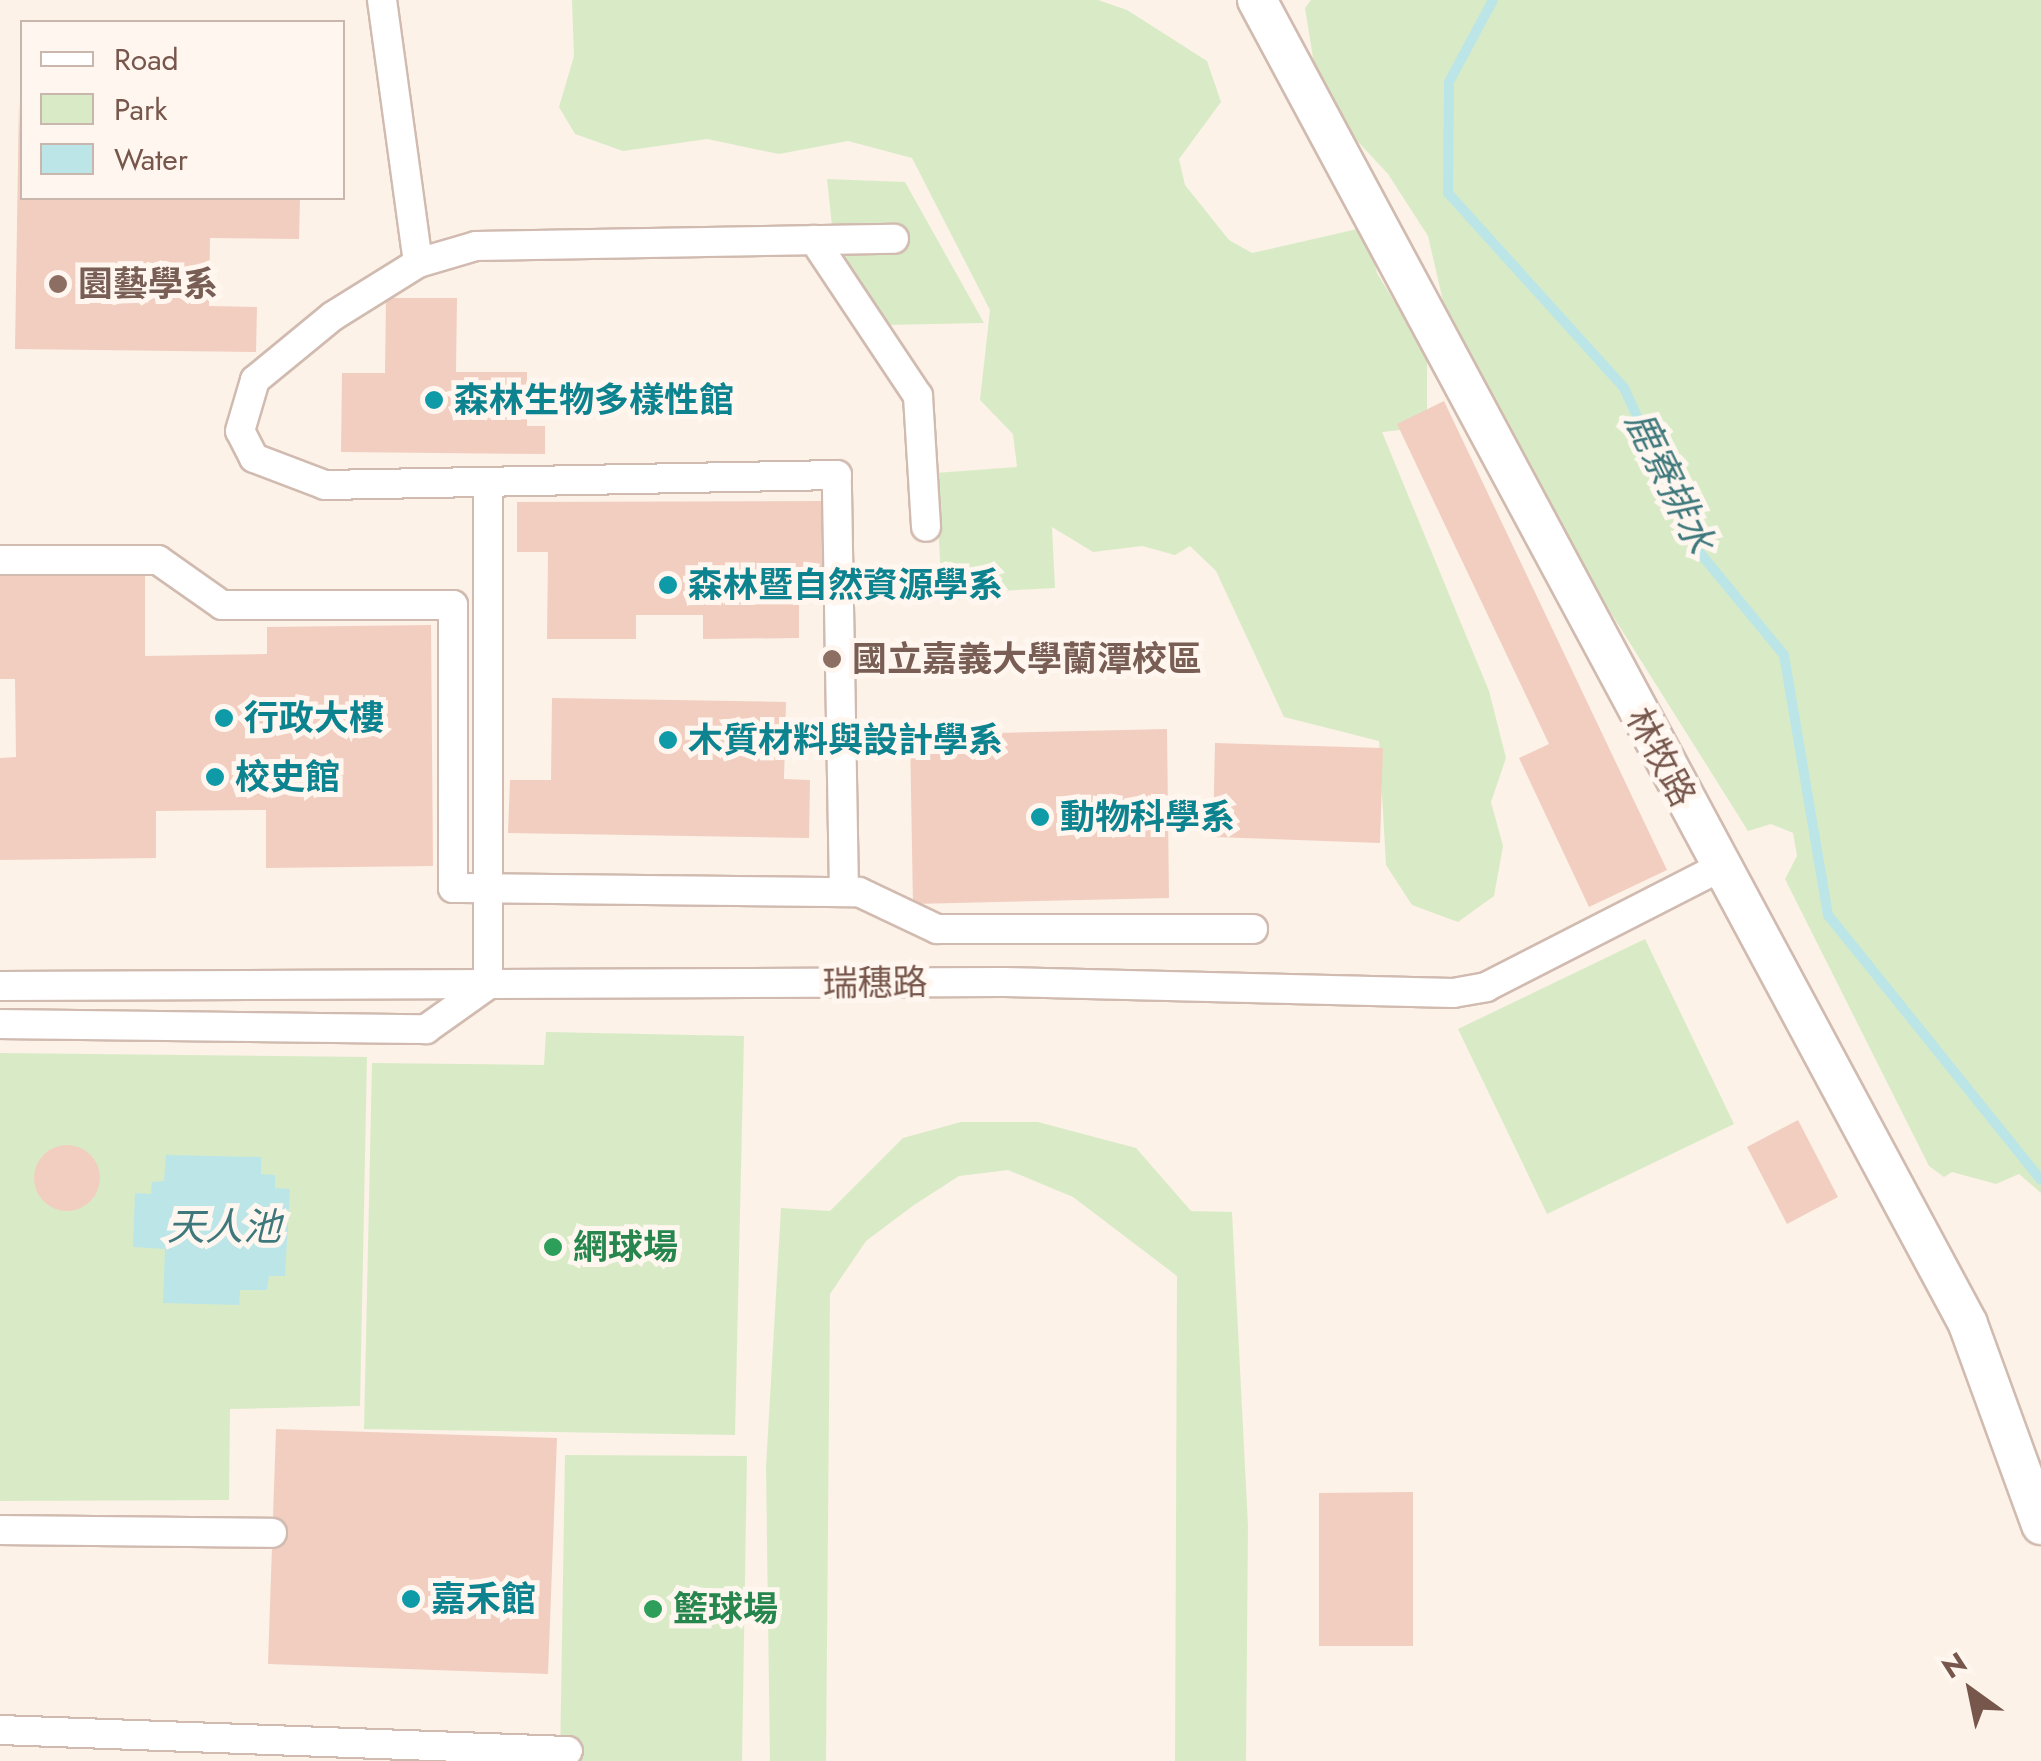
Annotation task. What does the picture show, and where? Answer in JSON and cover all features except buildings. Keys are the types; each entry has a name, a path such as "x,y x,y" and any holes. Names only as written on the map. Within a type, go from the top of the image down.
{"street":[{"path":"382,0 418,263"},
{"name":"林牧路","path":"1257,0 1968,1324 2041,1525"},
{"path":"844,892 837,476 325,486 254,458 240,430 255,380 333,316 418,263 476,246 894,239"},
{"path":"814,240 918,396 926,527"},
{"path":"0,1024 426,1028 488,985 488,484"},
{"path":"0,560 158,560 222,605 453,605 454,888 859,892 937,929 1254,929"},
{"name":"瑞穗路","path":"0,986 1003,982 1453,993 1486,987 1721,867"},
{"path":"0,1530 272,1533"},
{"path":"0,1730 568,1751"}],"green space":[{"path":"572,0 1098,0 1127,10 1207,61 1221,102 1179,159 1185,185 1229,240 1252,253 1366,227 1377,273 1427,356 1427,427 1382,432 1489,691 1506,758 1491,802 1503,846 1494,896 1458,922 1412,905 1386,865 1379,741 1284,717 1216,571 1190,546 1175,555 1142,546 1093,552 1052,527 1055,588 942,594 935,473 1017,467 1013,434 980,400 990,310 912,158 848,141 779,154 707,139 623,151 575,134 559,107 574,56"},
{"path":"1311,0 2041,0 2041,1193 2019,1174 1996,1184 1952,1172 1944,1177 1929,1166 1785,879 1797,856 1793,833 1771,824 1748,831 1535,492 1449,327 1428,236 1388,174 1320,101 1305,8"},
{"path":"827,179 905,182 984,323 885,325 835,254"},
{"path":"1645,939 1734,1124 1547,1214 1458,1029"},
{"name":"網球場","path":"546,1032 744,1036 735,1435 364,1429 372,1063 544,1065"},
{"path":"0,1053 367,1057 360,1406 230,1409 229,1500 0,1501"},
{"path":"961,1122 1038,1122 1136,1148 1191,1211 1232,1212 1248,1526 1246,1761 1175,1761 1177,1276 1073,1197 1008,1170 959,1176 914,1205 866,1241 830,1294 826,1761 770,1761 766,1467 781,1208 830,1211 903,1138"},
{"name":"籃球場","path":"565,1455 747,1456 742,1761 560,1761"}],"water":[{"name":"天人池","path":"166,1155 261,1157 261,1174 275,1175 275,1188 290,1189 285,1276 269,1276 267,1290 240,1290 239,1305 163,1303 165,1249 133,1247 135,1193 151,1194 152,1182 164,1181"}],"waterway":[{"name":"鹿寮排水","path":"1493,0 1449,82 1448,193 1624,388 1700,553 1784,655 1828,915 2041,1180"}],"place":[{"name":"園藝學系","path":"58,284"},
{"name":"森林生物多樣性館","path":"434,400"},
{"name":"森林暨自然資源學系","path":"668,585"},
{"name":"國立嘉義大學蘭潭校區","path":"832,659"},
{"name":"行政大樓","path":"224,718"},
{"name":"木質材料與設計學系","path":"668,740"},
{"name":"校史館","path":"215,777"},
{"name":"動物科學系","path":"1040,817"},
{"name":"網球場","path":"553,1247"},
{"name":"嘉禾館","path":"411,1599"},
{"name":"籃球場","path":"653,1609"}]}
